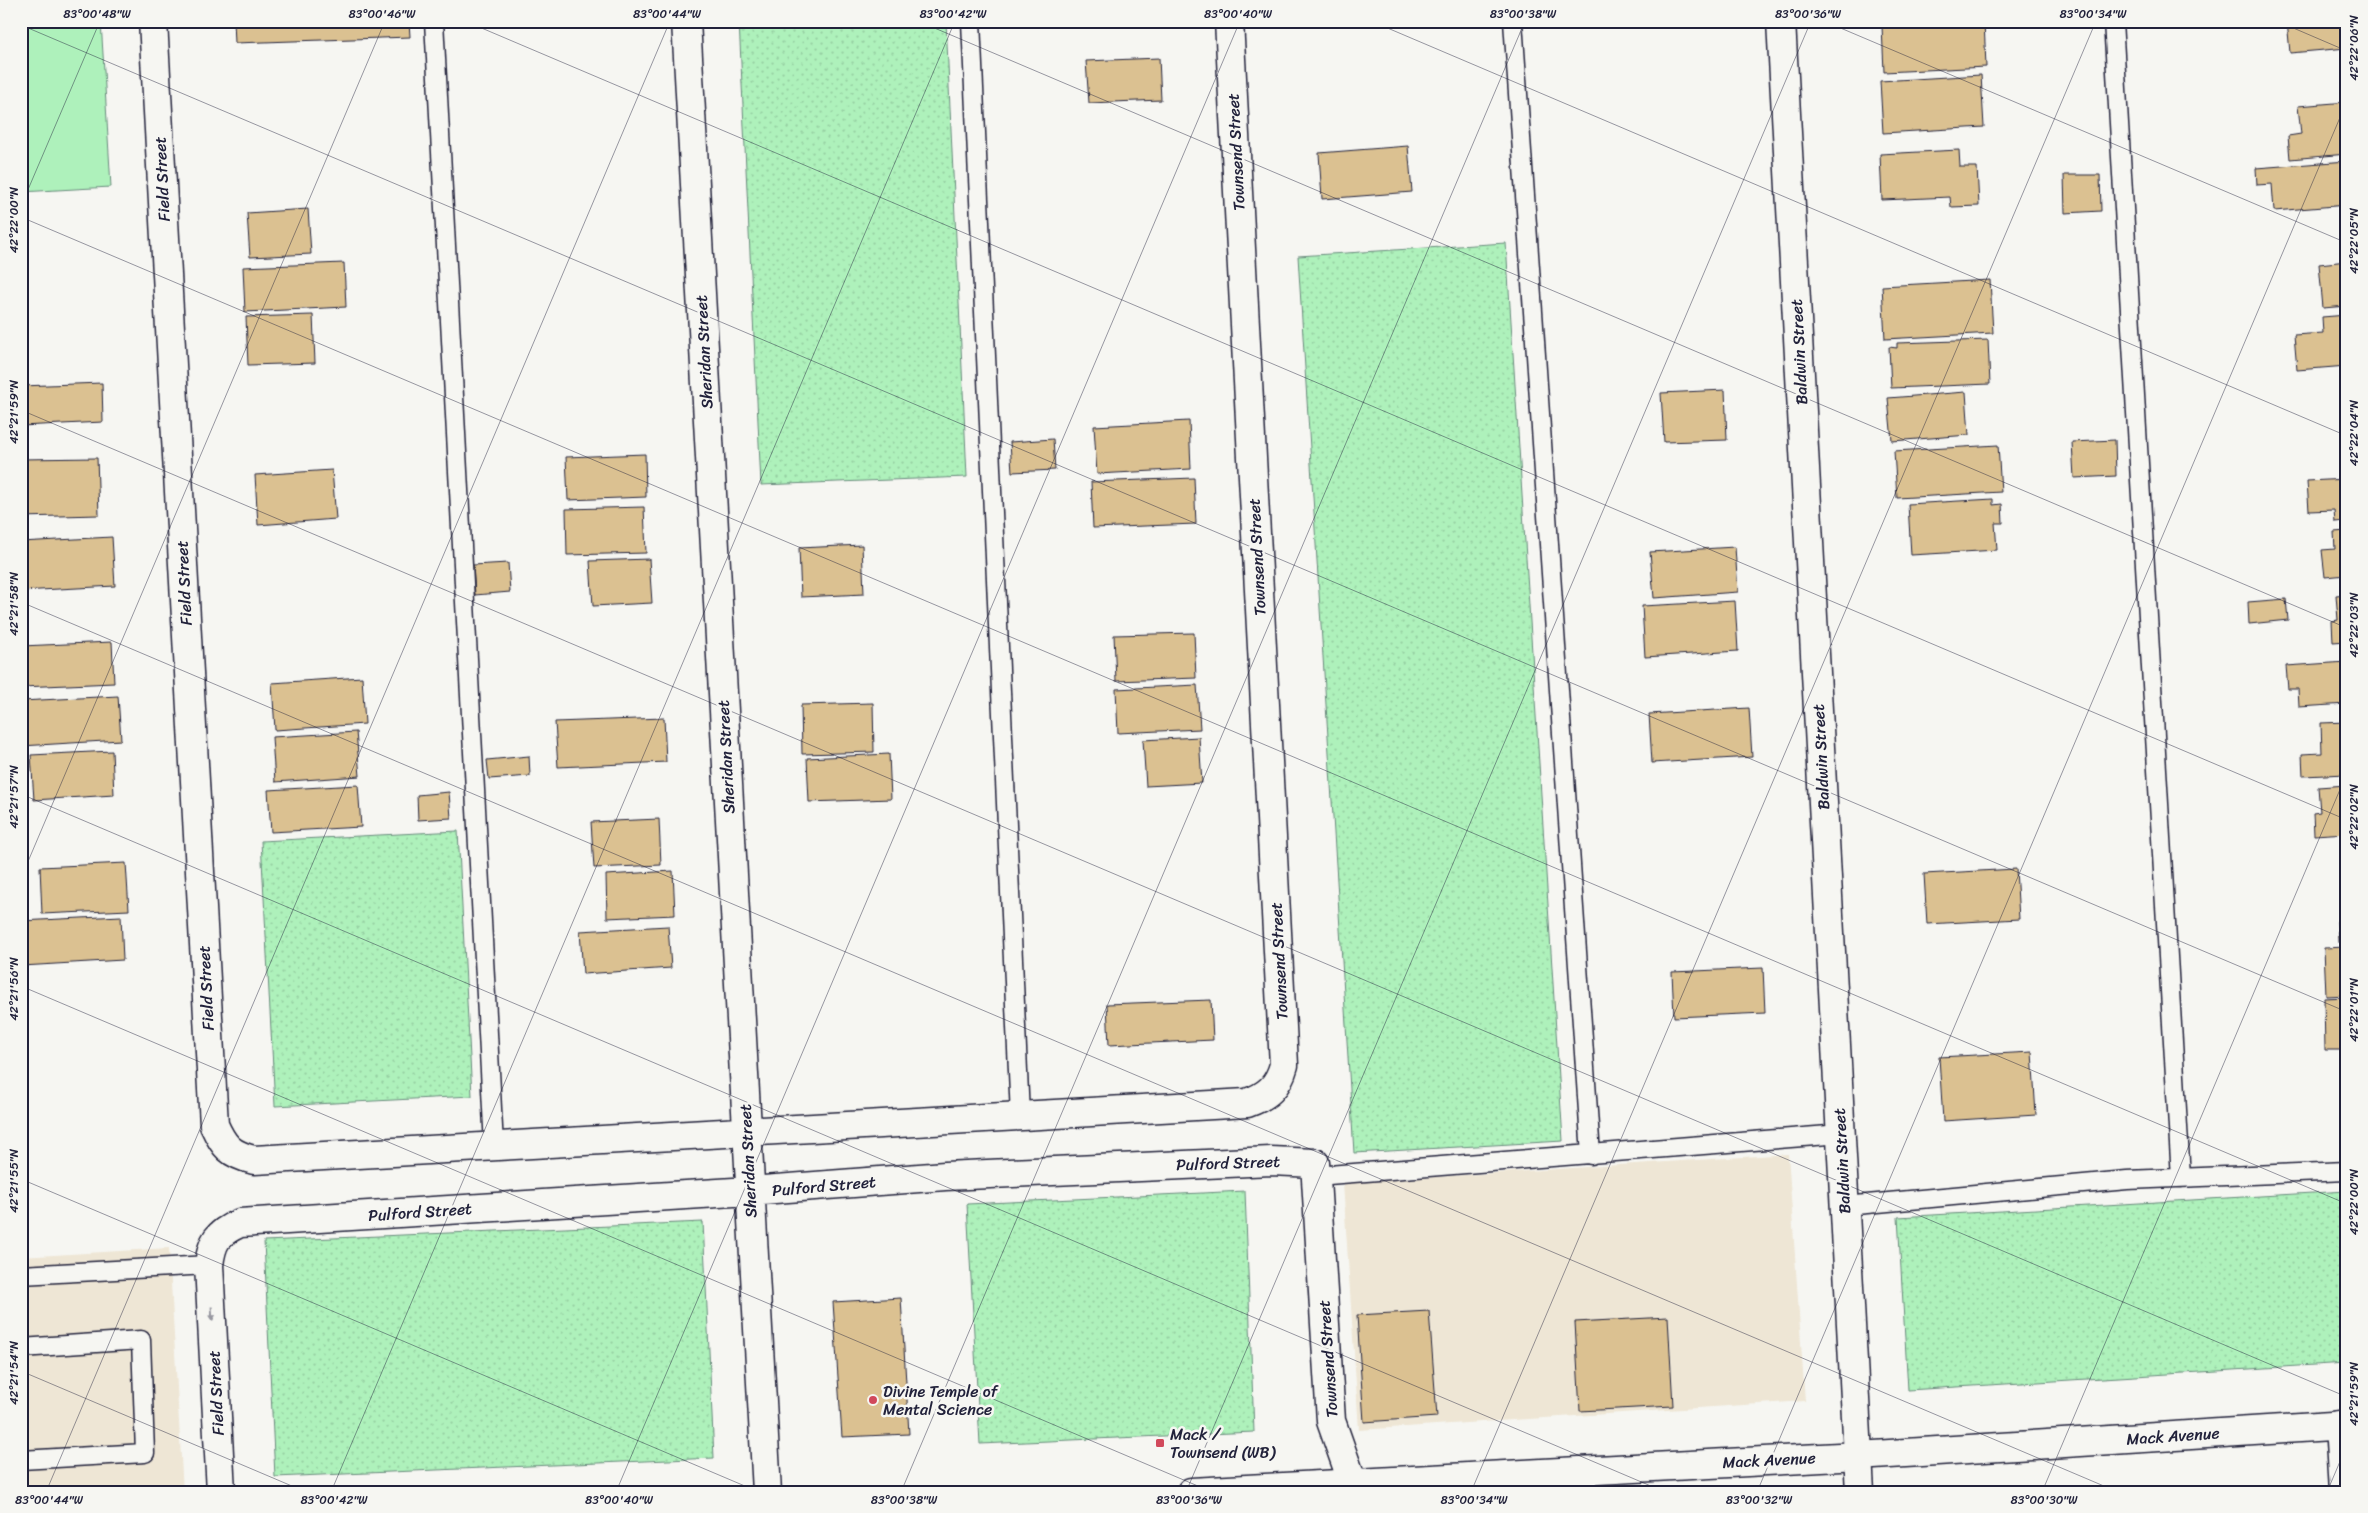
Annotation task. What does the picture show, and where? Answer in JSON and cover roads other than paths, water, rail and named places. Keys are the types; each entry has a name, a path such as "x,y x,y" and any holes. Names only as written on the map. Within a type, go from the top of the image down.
{"street":[{"name":"Field Street","path":"153,21 214,1125 223,1143 236,1156 254,1160 494,1146"},
{"name":"Sheridan Street","path":"686,21 767,1492"},
{"name":"Townsend Street","path":"1020,1116 1247,1104 1263,1098 1273,1090 1281,1078 1284,1065 1229,21"},
{"name":"Baldwin Street","path":"1781,21 1860,1492"},
{"path":"494,1146 1020,1116"},
{"name":"Pulford Street","path":"209,1265 211,1249 216,1239 224,1230 240,1223 750,1191 945,1176 1271,1161 1316,1170"},
{"name":"Townsend Street","path":"1316,1170 1331,1421 1354,1487"},
{"name":"Field Street","path":"209,1265 221,1492"},
{"path":"2343,1425 2343,1492"},
{"name":"Mack Avenue","path":"1191,1492 1354,1487 2343,1425"}],"lane":[{"path":"434,21 494,1146"},
{"path":"971,21 1020,1116"},
{"path":"1513,21 1591,1155"},
{"path":"2113,21 2181,1178"},
{"path":"1316,1170 1591,1155 1841,1134"},
{"path":"1845,1206 2127,1180 2347,1171"},
{"path":"21,1275 209,1265"},
{"path":"21,1348 141,1340 146,1453 21,1460"}],"place":[{"name":"Divine Temple of Mental Science","path":"873,1400"},
{"name":"Mack / Townsend (WB)","path":"1160,1443"}]}
